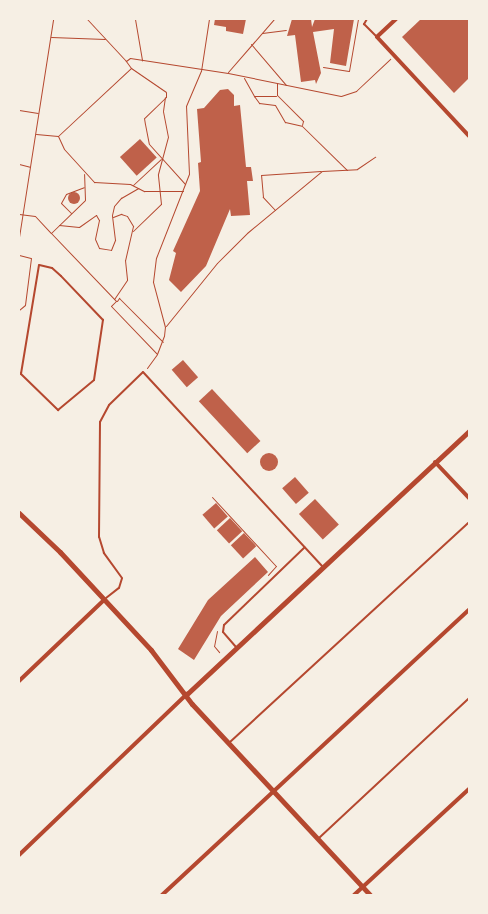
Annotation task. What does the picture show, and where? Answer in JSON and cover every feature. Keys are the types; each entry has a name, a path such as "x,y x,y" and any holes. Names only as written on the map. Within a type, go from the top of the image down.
{"street":[{"path":"396,19 377,37 469,136"},
{"path":"19,855 187,694 469,431"},
{"path":"436,462 469,498"},
{"path":"19,513 104,600 229,744 370,895"},
{"path":"19,681 104,600"},
{"path":"162,895 469,610"},
{"path":"354,895 469,789"}],"lane":[{"path":"367,19 364,24 377,37"},
{"path":"39,264 52,268 103,320 94,380 68,405 58,410 20,373 39,264"},
{"path":"104,600 119,588 122,578 104,553 99,537 100,422 109,405 143,372 324,568"},
{"path":"229,744 469,522"},
{"path":"238,648 223,632 224,625 305,547"},
{"path":"318,840 469,698"}],"path":[{"path":"19,237 53,19"},
{"path":"86,19 131,68 166,92 163,111 168,137 158,179 162,191 161,204 133,231 125,260 127,280 114,299"},
{"path":"135,19 142,60"},
{"path":"143,372 157,354 163,342 165,327 153,282 156,258 184,191 189,174 186,106 201,71 208,19"},
{"path":"228,73 274,19"},
{"path":"323,67 349,71 358,19"},
{"path":"261,33 286,30"},
{"path":"51,37 105,39"},
{"path":"251,44 286,85"},
{"path":"126,61 142,60 201,71 228,73 348,95 394,55"},
{"path":"36,134 58,136 131,68"},
{"path":"244,77 259,103 276,106"},
{"path":"277,83 277,95 280,101 302,121 302,126"},
{"path":"254,96 277,95"},
{"path":"166,96 144,118 149,144 185,184"},
{"path":"276,106 280,101"},
{"path":"276,106 285,122 302,126 347,170"},
{"path":"19,110 38,113"},
{"path":"58,136 84,173 94,182 132,185 138,188 162,191 184,191"},
{"path":"275,210 263,197 261,175 357,169 375,157"},
{"path":"132,185 162,159"},
{"path":"19,164 30,166"},
{"path":"165,327 217,263 275,210 322,171"},
{"path":"51,233 85,200 84,173"},
{"path":"71,214 61,203 66,194 85,187"},
{"path":"59,225 78,227 96,215 99,220 95,240 99,248 105,252 110,250 115,240 112,217 121,198 138,188"},
{"path":"19,214 36,216 116,301"},
{"path":"112,217 121,214 128,216 133,231"},
{"path":"19,255 31,258 24,305 19,310"},
{"path":"157,354 111,306 120,298 163,342"},
{"path":"212,497 276,566 268,576"},
{"path":"218,625 214,646 219,652"}],"building":[{"path":"215,19 246,19 243,34 226,31 226,27 214,25"},
{"path":"292,19 311,19 312,27 315,19 354,19 346,66 330,63 334,29 313,32 321,73 316,84 315,80 301,82 295,35 287,36"},
{"path":"421,19 469,19 469,78 454,93 402,37"},
{"path":"228,89 234,95 234,106 240,105 246,167 251,167 253,181 247,181 250,215 231,216 230,209 206,266 181,292 169,280 176,253 173,251 200,191 198,163 201,162 197,109 204,108 220,90"},
{"path":"140,139 157,158 137,176 120,157"},
{"path":"74,192 80,198 74,204 68,198"},
{"path":"183,360 198,377 187,387 172,370"},
{"path":"212,389 260,441 247,453 199,401"},
{"path":"269,453 275,456 278,462 275,468 269,471 263,468 260,462 263,456"},
{"path":"295,477 309,493 296,504 282,488"},
{"path":"315,499 339,525 323,540 299,514"},
{"path":"216,503 228,517 214,528 202,515"},
{"path":"230,518 242,531 229,543 217,530"},
{"path":"244,533 256,546 243,558 231,545"},
{"path":"255,557 268,572 221,616 194,660 178,649 208,600"}]}
